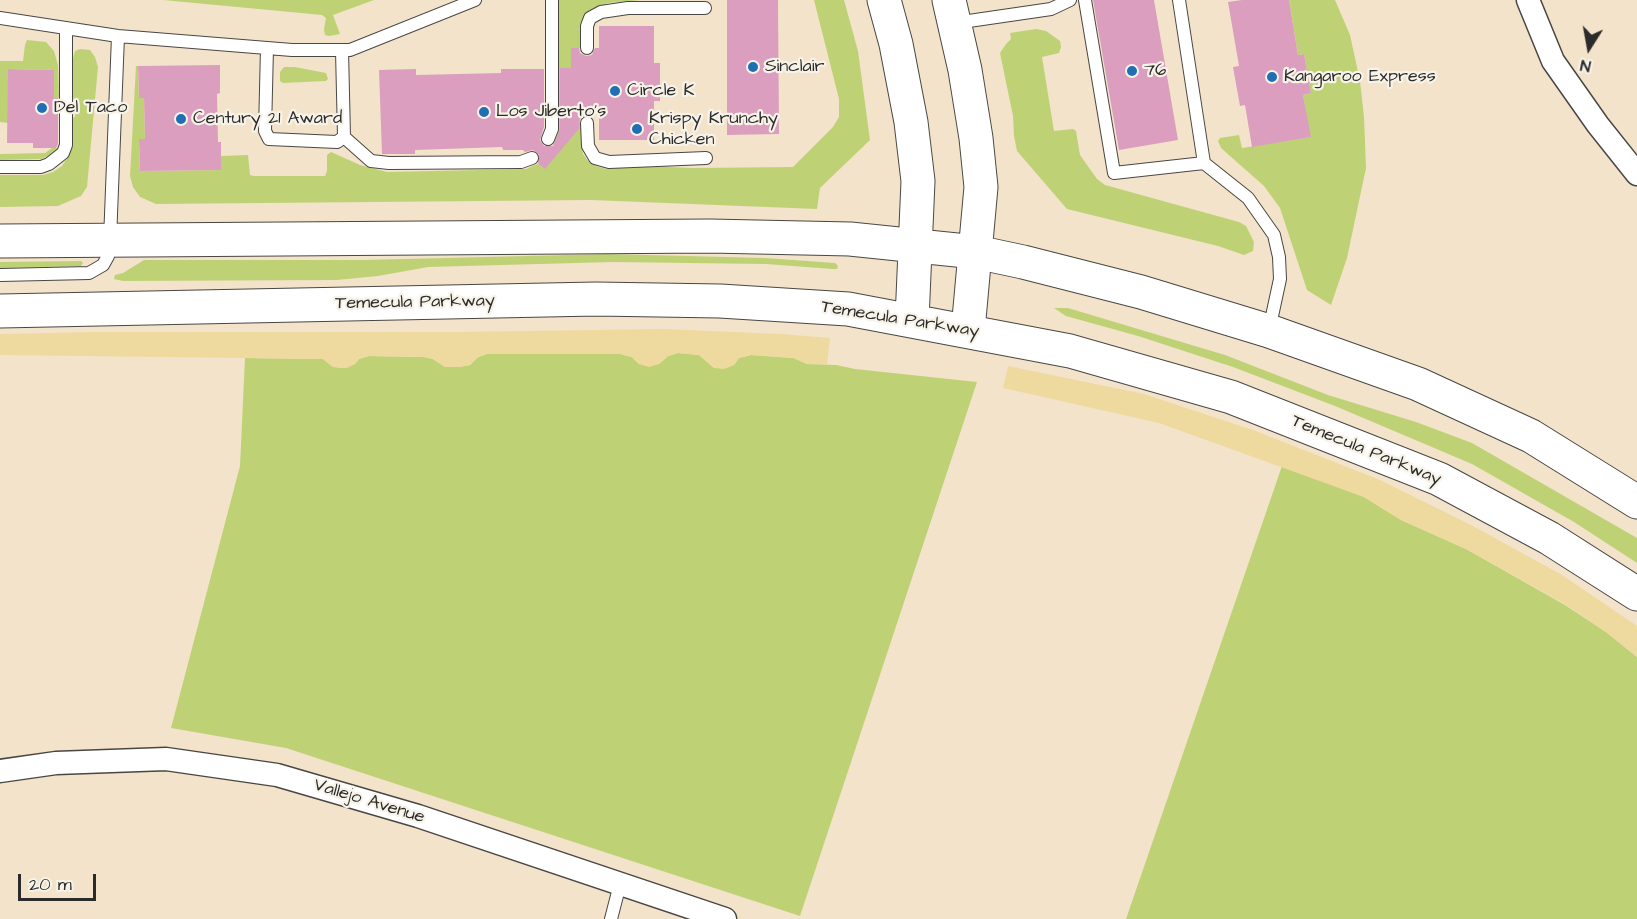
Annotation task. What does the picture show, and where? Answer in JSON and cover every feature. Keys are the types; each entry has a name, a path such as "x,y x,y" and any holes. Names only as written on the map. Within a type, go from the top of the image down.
{"main road":[{"path":"884,0 903,78 918,181 912,320"},
{"path":"951,11 965,70 981,187 968,330"},
{"path":"0,241 710,236 850,239 976,252 1141,292 1269,331 1418,384 1521,431 1637,502"},
{"name":"Temecula Parkway","path":"0,311 596,299 720,301 820,307 848,309 912,320 1070,351 1231,397 1439,479 1549,538 1637,594"}],"street":[{"path":"1528,0 1553,61 1598,125 1637,174"},
{"name":"Vallejo Avenue","path":"0,771 56,763 166,759 277,775 418,816 725,919"}],"lane":[{"path":"0,18 118,36 267,48 350,50 475,0"},
{"path":"548,139 552,129 552,0"},
{"path":"951,11 1052,9 1070,0"},
{"path":"1084,0 1114,173 1204,163"},
{"path":"1179,0 1204,163 1248,198 1274,235 1280,257 1280,279 1269,331"},
{"path":"587,48 587,26 590,18 601,12 628,8 705,9"},
{"path":"0,167 41,167 63,153 66,145 66,28"},
{"path":"0,275 89,273 103,265 108,256 111,240 118,36"},
{"path":"267,48 265,131 269,139 337,142 344,137"},
{"path":"342,50 344,137 372,161 389,163 521,162 532,158"},
{"path":"587,123 588,146 596,158 609,162 706,158"},
{"path":"610,919 620,884"}],"green space":[{"path":"163,0 374,0 333,15 340,34 329,36 325,35 326,18 322,15"},
{"path":"559,0 640,0 608,3 591,10 583,17 580,25 581,48 571,48 571,123 581,123 583,154 596,166 606,169 646,166 793,167 833,127 839,117 839,99 814,0 844,0 858,51 870,140 820,188 817,209 591,200 156,204 140,197 133,187 130,176 136,66 138,66 139,98 144,98 145,139 139,139 140,171 221,170 221,156 248,155 250,175 325,176 327,155 331,152 360,165 387,172 526,169 560,151 552,143 557,133"},
{"path":"1289,0 1335,0 1350,35 1360,81 1366,168 1347,258 1331,305 1307,290 1280,208 1264,186 1221,148 1218,141 1220,138 1239,135 1242,148 1310,137 1303,95 1311,93 1304,54 1298,55"},
{"path":"1036,29 1046,31 1060,41 1059,53 1042,57 1054,131 1073,129 1076,131 1080,155 1097,179 1105,185 1239,222 1246,226 1254,242 1253,251 1244,255 1218,246 1067,209 1017,151 1014,136 1013,116 1000,53 1011,39 1010,33"},
{"path":"27,40 46,42 54,51 58,65 59,98 54,98 54,70 9,69 8,123 0,122 0,61 23,61"},
{"path":"90,50 98,67 87,187 81,196 58,206 0,207 0,175 43,175 62,166 68,157 72,145 71,118 75,117 76,99 70,98 70,70 75,51"},
{"path":"284,67 326,73 328,79 326,81 283,83 280,81 280,72"},
{"path":"52,148 59,148 51,155 41,159 0,160 0,154 45,153"},
{"path":"608,254 765,258 835,263 838,266 837,269 833,269 766,264 613,262 428,267 378,276 337,280 123,281 114,279 115,275 123,273 144,260 363,260"},
{"path":"81,261 83,263 81,266 0,268 0,262"},
{"path":"1054,308 1068,308 1225,355 1328,395 1416,422 1472,443 1637,538 1637,563 1574,522 1472,464 1335,406 1233,367 1138,336 1066,316"},
{"path":"678,353 699,355 714,368 734,365 739,358 751,355 794,358 807,364 836,365 977,382 800,916 286,748 171,728 240,466 245,358 323,359 333,367 355,364 359,359 369,356 424,357 433,359 445,367 458,367 470,365 478,357 487,354 620,354 632,357 639,364 659,364 668,356"},
{"path":"1282,466 1364,497 1401,520 1466,549 1565,605 1606,632 1637,657 1637,919 1126,919"}],"sand":[{"path":"664,329 830,338 827,364 807,364 793,358 751,355 739,358 734,365 724,369 714,368 699,355 678,353 649,367 639,364 632,357 620,354 487,354 478,357 470,365 459,367 445,367 433,359 424,357 369,356 359,359 347,368 333,367 323,359 0,355 0,334"},
{"path":"1008,366 1144,394 1253,430 1380,480 1473,526 1562,575 1637,626 1637,657 1565,604 1466,549 1401,520 1364,497 1159,423 1003,388"}],"building":[{"name":"Sinclair","path":"727,0 778,0 779,134 727,135"},
{"path":"1093,0 1154,0 1178,140 1119,150"},
{"name":"Kangaroo Express","path":"1289,0 1298,55 1304,54 1311,93 1303,95 1311,137 1252,147 1245,105 1240,106 1233,67 1239,66 1228,2"},
{"path":"599,26 654,26 654,63 660,63 660,101 654,101 654,140 599,140 599,106 591,116 586,115 580,119 579,129 545,169 538,163 539,155 533,150 525,152 523,150 503,150 502,147 415,150 415,154 382,154 379,70 416,69 416,75 501,73 501,69 544,69 544,127 540,140 544,146 553,146 560,129 560,68 571,68 571,48 579,48 580,53 586,56 592,55 595,48 599,48"},
{"name":"Century 21 Award","path":"220,65 220,93 217,94 221,170 140,171 139,139 145,139 144,98 139,98 138,66"},
{"name":"Del Taco","path":"8,69 54,70 54,98 58,98 58,144 56,148 33,148 33,143 7,143"}],"place":[{"name":"Sinclair","path":"753,67"},
{"name":"76","path":"1132,71"},
{"name":"Kangaroo Express","path":"1272,77"},
{"name":"Circle K","path":"615,91"},
{"name":"Del Taco","path":"42,108"},
{"name":"Los Jiberto's","path":"484,112"},
{"name":"Century 21 Award","path":"181,119"},
{"name":"Krispy Krunchy Chicken","path":"637,129"}]}
